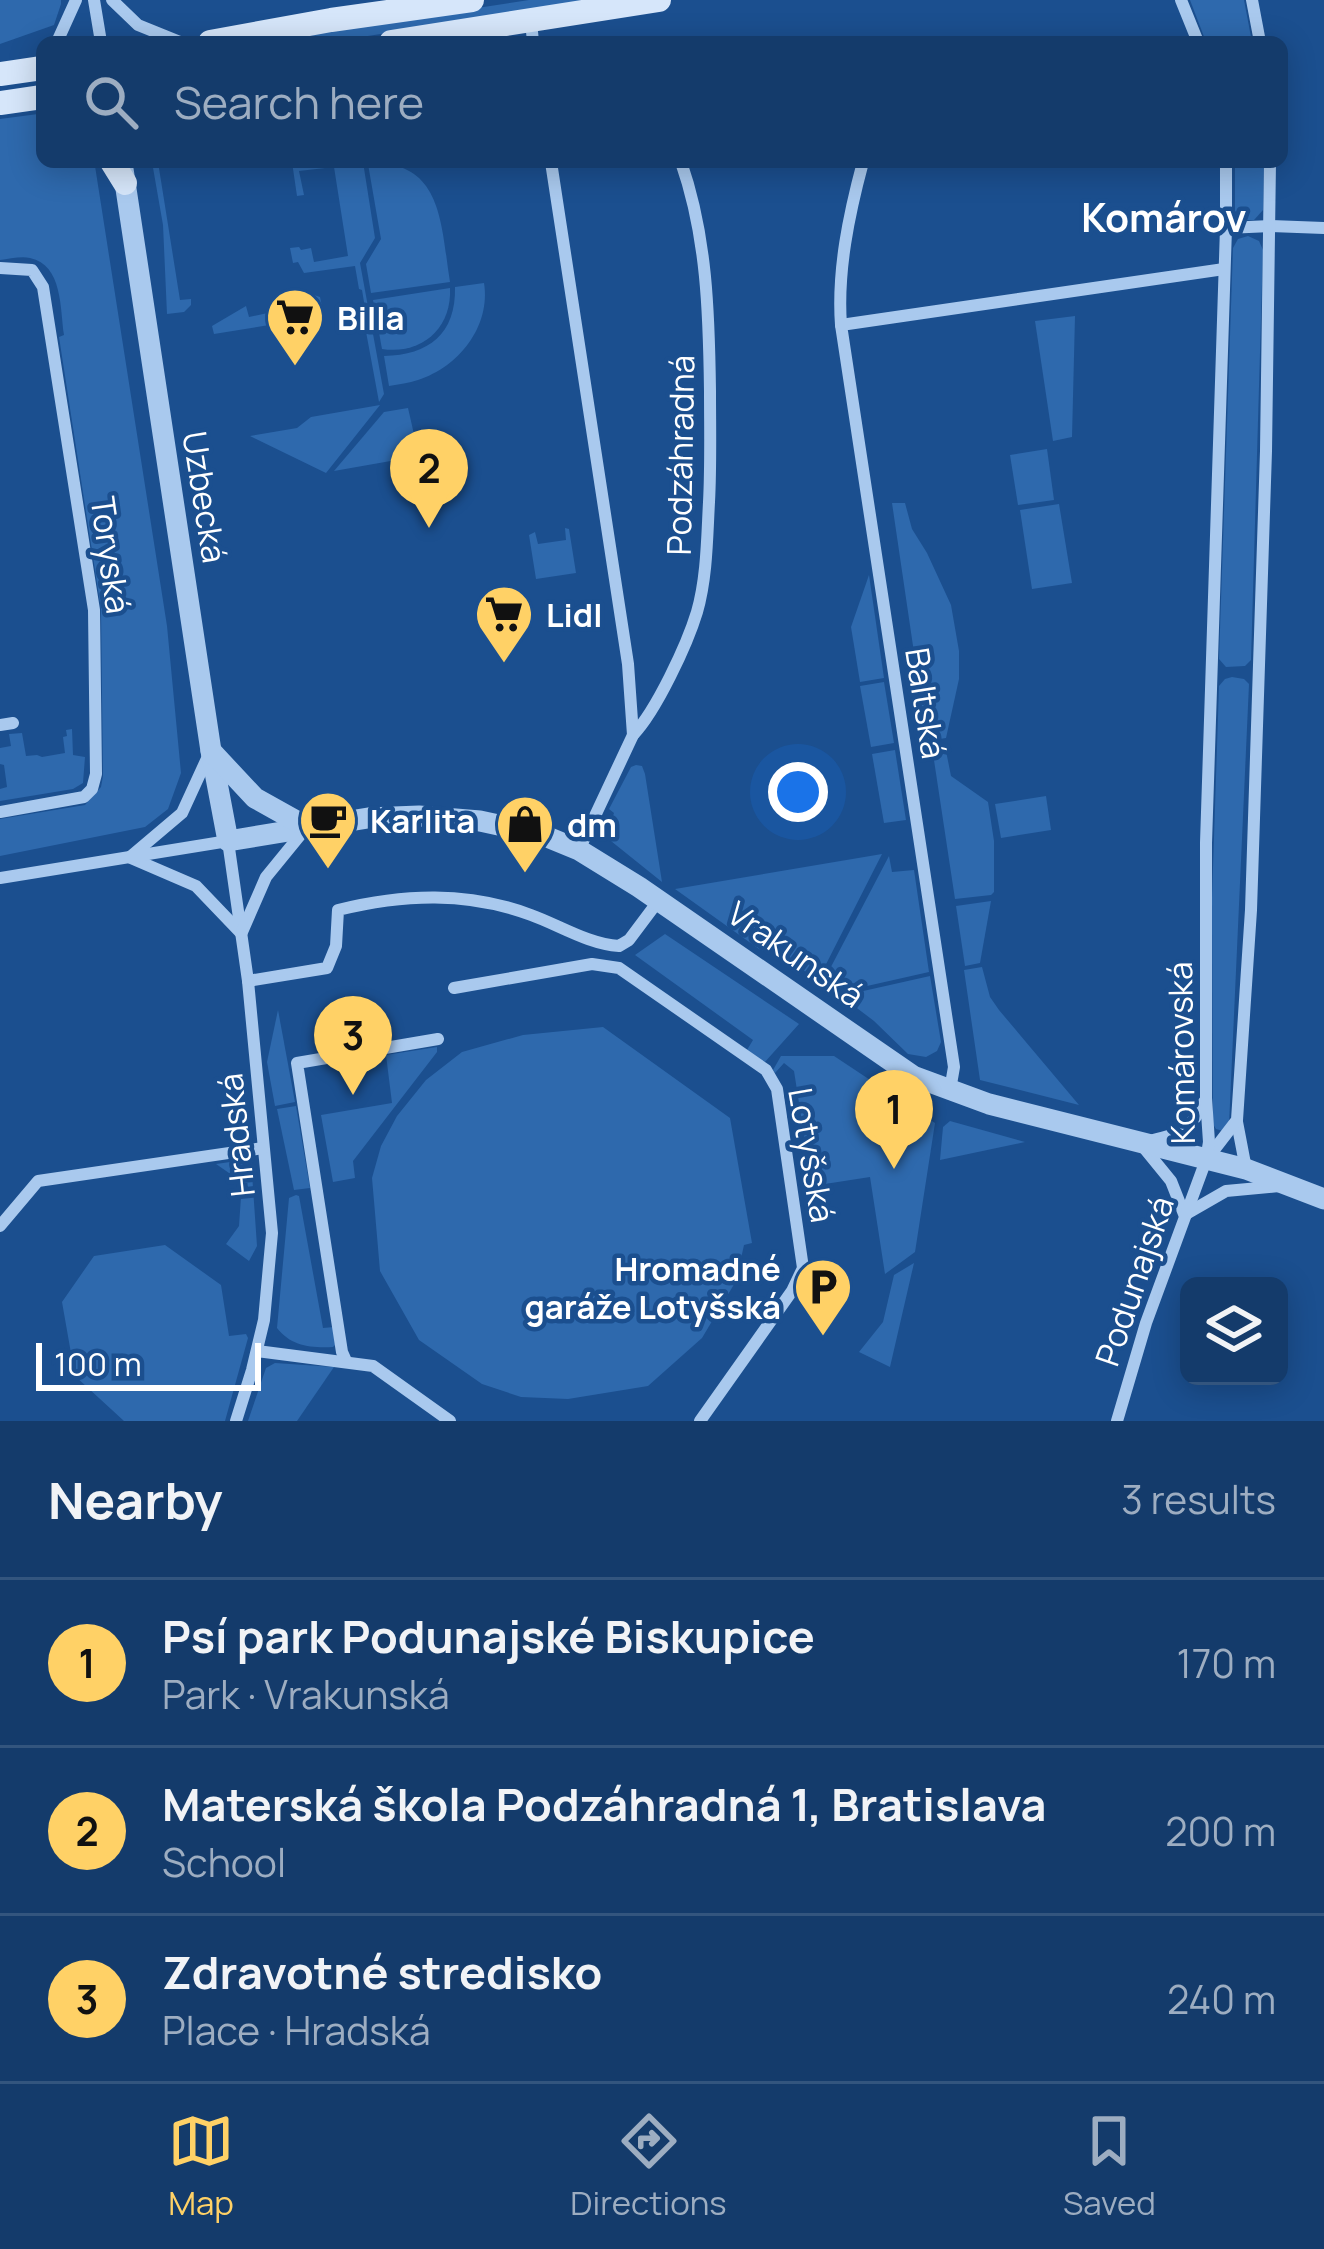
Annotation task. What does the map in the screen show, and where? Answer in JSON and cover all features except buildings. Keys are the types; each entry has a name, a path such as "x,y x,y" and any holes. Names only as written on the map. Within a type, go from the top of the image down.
{"main road":[{"path":"243,36 472,0"},
{"path":"468,36 532,31 659,0"},
{"path":"0,74 36,65"},
{"path":"0,103 36,100"}],"street":[{"path":"60,36 76,0"},
{"path":"94,0 100,36"},
{"path":"112,0 137,25 165,36"},
{"path":"1181,0 1196,36"},
{"path":"1252,0 1259,36"},
{"name":"Uzbecká","path":"122,168 228,841"},
{"name":"Podzáhradná","path":"552,168 628,664 633,735"},
{"name":"Podzáhradná","path":"579,850 689,632 706,551 711,469 707,292 683,168"},
{"name":"Baltská","path":"861,168 839,301 841,325 954,1066 950,1090"},
{"name":"Komárovská","path":"1206,1160 1206,843 1226,168"},
{"name":"Komárovská","path":"1206,1160 1237,1120 1253,866 1270,168"},
{"path":"1226,228 1324,228"},
{"name":"Toryská","path":"0,268 32,270 43,287 94,610 96,774 92,790 84,796 0,812"},
{"path":"841,325 1224,269"},
{"path":"211,751 255,798 307,827 266,877 241,933 196,886 130,858 182,813 211,751"},
{"name":"Vrakunská","path":"228,841 368,818 419,816 458,818 540,834 579,850 659,900 914,1076 989,1104 1246,1169 1324,1198"},
{"path":"0,878 228,841"},
{"name":"Hradská","path":"228,841 248,981 272,1233 257,1351 236,1421"},
{"path":"248,981 326,968 336,946 338,910 439,896 504,906 611,946 624,944 659,900"},
{"name":"Lotyšská","path":"454,988 592,964 620,968 766,1070 777,1089 803,1268 798,1282 700,1421"},
{"path":"346,1361 297,1063 438,1039"},
{"path":"1206,1098 1186,1129 1140,1143 1171,1181 1185,1215 1226,1191 1290,1186"},
{"path":"1237,1120 1246,1169"},
{"path":"0,1226 38,1181 263,1148"},
{"name":"Podunajská","path":"1117,1421 1146,1323 1206,1160"},
{"path":"257,1351 373,1366 450,1421"}],"shaded area":[{"path":"0,0 61,0 61,4 54,25 0,44"},
{"path":"529,0 601,0 368,36 310,36"},
{"path":"1190,0 1244,0 1251,36 1204,36"},
{"path":"36,115 36,168 95,168 167,626 181,773 168,809 145,827 0,856 0,819 85,805 101,787 103,776 101,609 59,337 64,335 58,289 41,262 26,257 0,260 0,119"},
{"path":"153,168 159,168 180,300 191,299 184,312 167,314 163,225"},
{"path":"293,168 325,168 299,171 304,195 297,196"},
{"path":"334,168 364,168 375,238 360,263 384,394 379,402 355,266 304,273 298,262 293,263 290,248 311,248 314,262 348,256"},
{"path":"369,168 412,172 434,200 450,282 371,293 366,264 381,239"},
{"path":"1235,168 1264,168 1263,210 1254,220 1243,220 1235,211"},
{"path":"1248,236 1259,241 1263,250 1251,660 1245,666 1226,667 1219,659 1233,248 1238,239"},
{"path":"484,283 477,329 459,355 433,374 389,386 384,356 414,351 437,339 451,317 455,287"},
{"path":"450,288 446,315 432,336 410,348 382,349 373,300"},
{"path":"320,297 324,316 214,334 212,326 246,306 249,317 277,311 275,300"},
{"path":"1075,316 1072,437 1053,441 1035,321"},
{"path":"380,405 326,473 250,436 297,428 311,417"},
{"path":"408,408 419,456 334,471 384,412"},
{"path":"1047,449 1054,500 1018,505 1010,455"},
{"path":"892,503 905,503 912,529 951,605 959,679 946,738 927,741"},
{"path":"1059,504 1072,583 1032,589 1020,510"},
{"path":"565,528 569,529 576,573 536,579 529,535 535,532 538,544 566,540"},
{"path":"869,575 884,678 860,682 851,627"},
{"path":"1232,677 1249,684 1229,1125 1223,1131 1213,1124 1212,898 1219,686"},
{"path":"884,682 894,743 871,747 860,686"},
{"path":"72,729 73,755 85,757 83,783 73,789 0,801 0,789 7,787 0,748 11,746 9,734 22,733 26,756 42,757 65,753 63,737"},
{"path":"940,742 951,776 988,802 994,841 991,895 955,899 932,747"},
{"path":"895,750 906,820 884,823 872,754"},
{"path":"636,765 645,774 662,882 606,837 614,813 609,809"},
{"path":"1046,796 1051,830 1001,838 995,804"},
{"path":"882,854 818,980 759,949 675,889"},
{"path":"889,856 892,872 914,870 929,972 836,993 822,984"},
{"path":"991,901 980,963 965,966 956,906"},
{"path":"665,934 799,1024 764,1063 747,1050 753,1040 635,955"},
{"path":"982,967 999,1010 1079,1105 980,1080 964,970"},
{"path":"930,976 941,1042 926,1057 908,1054 841,996"},
{"path":"278,1010 295,1102 275,1106 267,1062"},
{"path":"603,1027 730,1118 752,1243 744,1245 736,1281 702,1338 648,1386 568,1399 521,1397 482,1384 419,1340 380,1271 372,1178 381,1146 397,1116 426,1080 462,1052 523,1035"},
{"path":"437,1047 353,1161 355,1178 333,1182 321,1115 392,1103 386,1055"},
{"path":"781,1056 834,1056 935,1123 915,1252 885,1274 870,1177 812,1186 794,1071 784,1063 775,1073 773,1070"},
{"path":"296,1106 310,1188 294,1190 277,1109"},
{"path":"950,1121 1025,1142 940,1160 943,1127"},
{"path":"251,1159 257,1246 249,1261 226,1244 239,1226 242,1182 216,1164"},
{"path":"296,1195 323,1328 334,1327 333,1347 302,1345 277,1328 289,1198"},
{"path":"165,1245 221,1285 229,1336 246,1334 248,1338 225,1421 124,1421 75,1376 62,1302 94,1256"},
{"path":"914,1263 890,1367 859,1352 883,1322 894,1275"},
{"path":"275,1363 334,1367 297,1421 248,1421 266,1368"}],"place":[{"name":"Billa","path":"295,368"},
{"name":"Materská škola Podzáhradná 1, Bratislava","path":"429,528"},
{"name":"Lidl","path":"504,665"},
{"name":"Karlita","path":"328,871"},
{"name":"dm","path":"525,875"},
{"name":"Zdravotné stredisko","path":"353,1095"},
{"name":"Psí park Podunajské Biskupice","path":"894,1169"},
{"name":"Hromadné garáže Lotyšská","path":"823,1338"}],"district":[{"name":"Komárov","path":"1164,217"}]}
